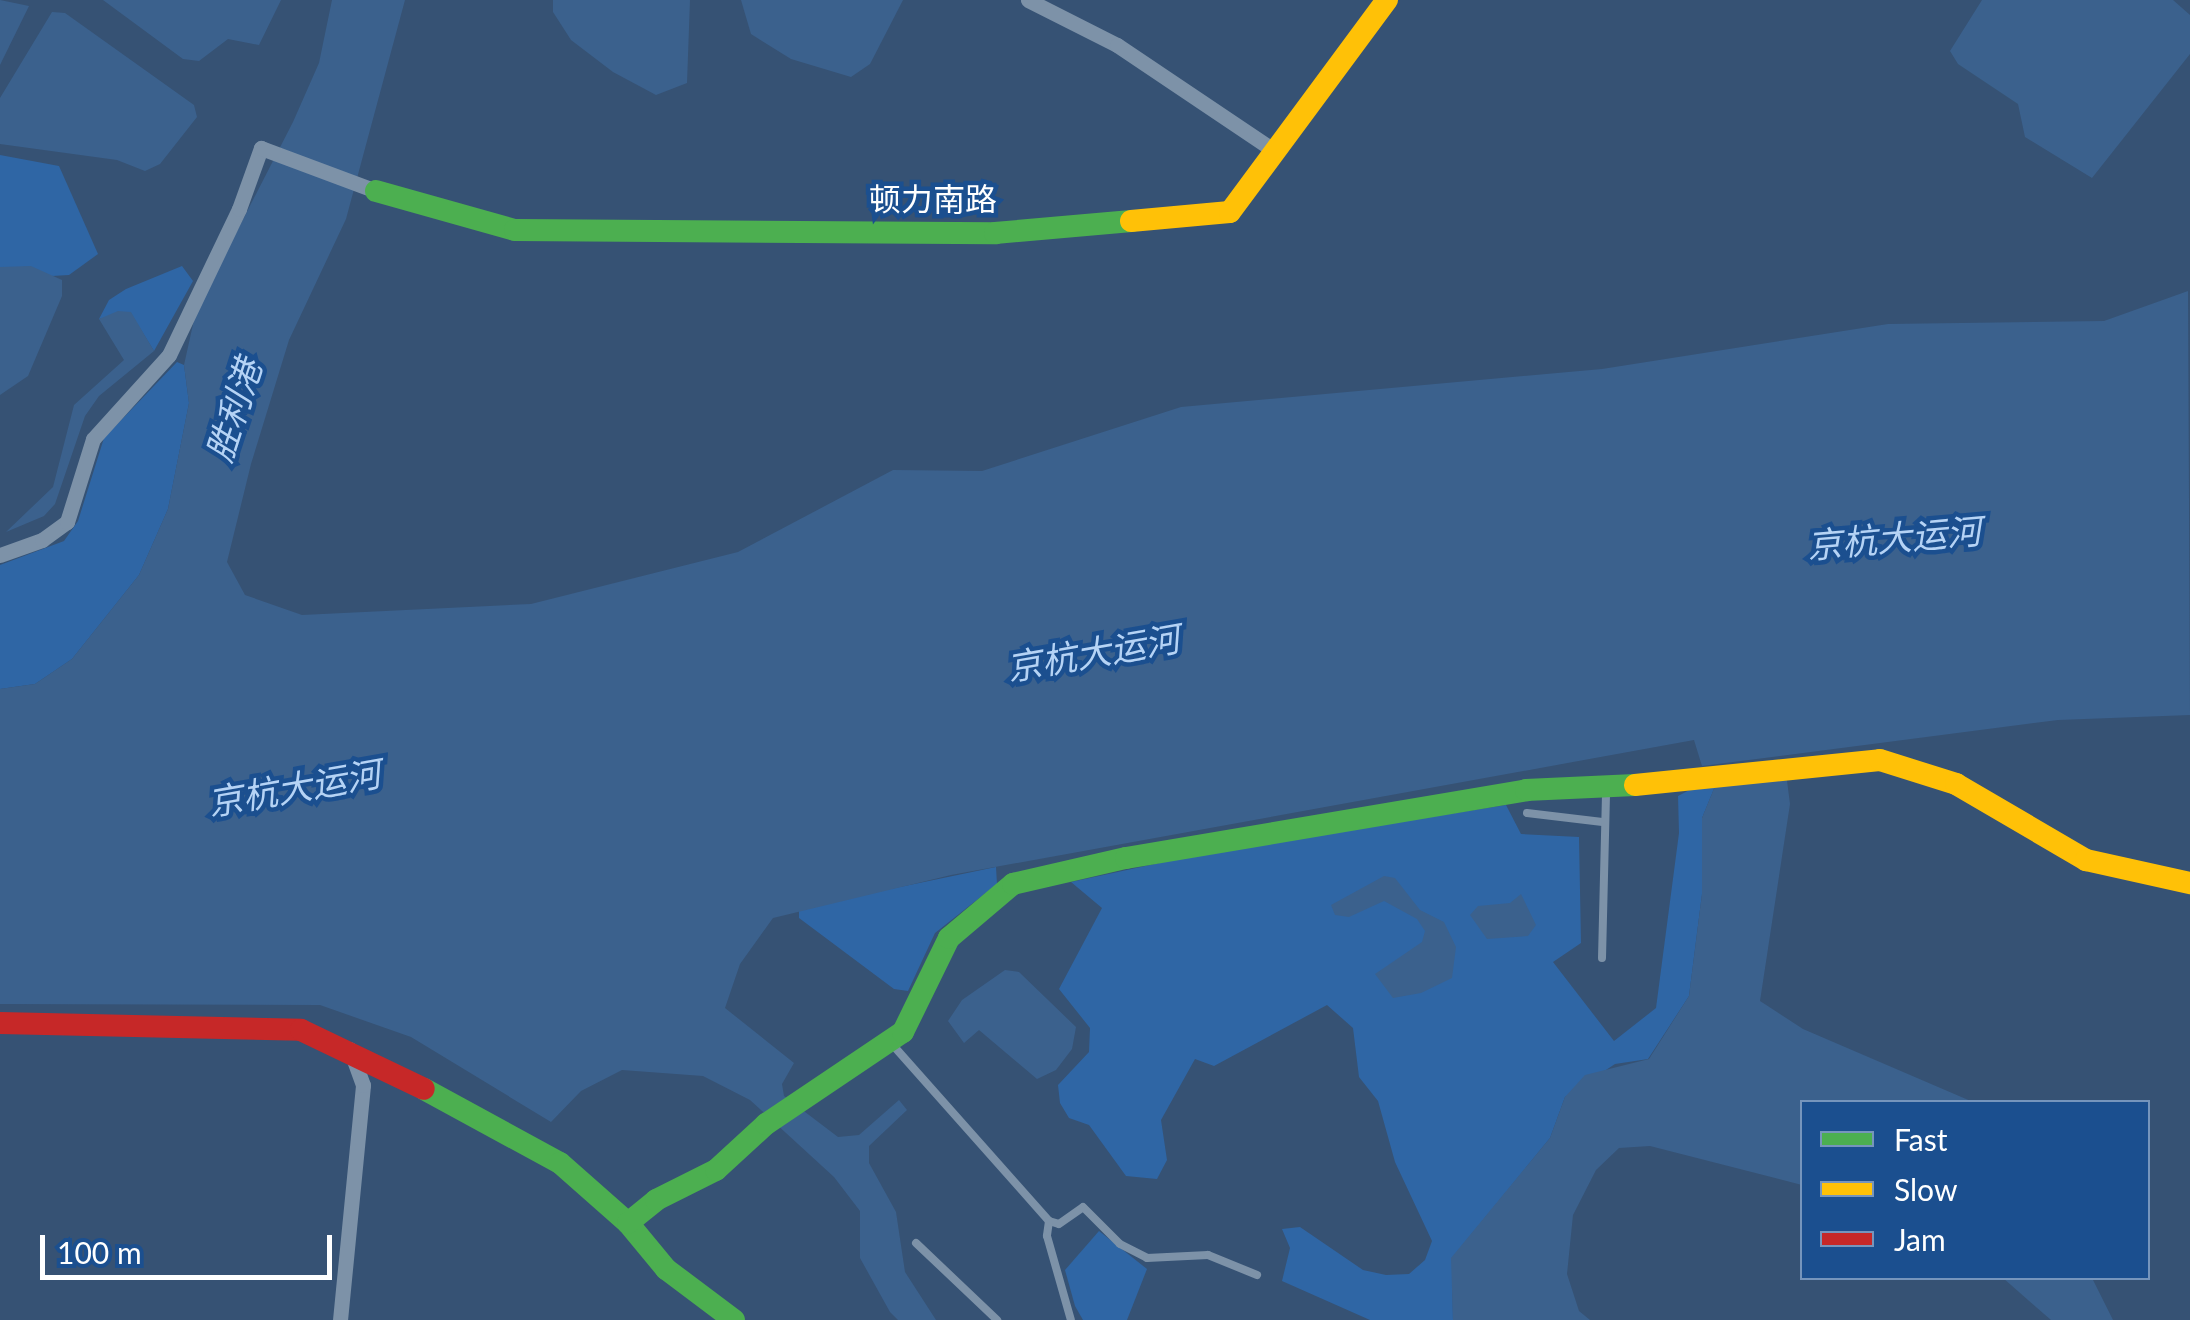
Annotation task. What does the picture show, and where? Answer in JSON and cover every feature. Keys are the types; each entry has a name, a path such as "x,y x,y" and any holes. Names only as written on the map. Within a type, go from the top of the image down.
{"street":[{"path":"1028,0 1117,44 1275,151"},
{"name":"顿力南路","path":"376,191 515,230 995,233 1230,212 1387,0"},
{"path":"0,555 42,540 67,522 92,439 169,354 239,209 261,148 376,191"},
{"path":"628,1223 656,1200 716,1170 766,1124 891,1043 914,1020 949,938 1013,884 1255,833 1526,790 1880,760 1956,784 2086,860 2190,883"},
{"path":"0,1023 301,1030 350,1049 560,1163 628,1223 666,1268 734,1320"},
{"path":"340,1320 363,1085 350,1049"}],"lane":[{"path":"1602,958 1602,822 1608,786"},
{"path":"1527,813 1602,822"},
{"path":"891,1043 1049,1221 1059,1224 1083,1207 1120,1244 1148,1258 1208,1255 1257,1275"},
{"path":"1049,1221 1047,1236 1071,1320"},
{"path":"916,1243 998,1320"}],"shaded area":[{"path":"0,155 59,166 98,254 69,275 0,279"},
{"path":"182,266 193,281 154,351 130,312 99,319 109,300 126,289"},
{"path":"177,362 184,365 189,403 168,509 139,575 72,659 35,684 0,689 0,565 64,541 78,521 104,438"},
{"path":"1720,774 1702,818 1702,894 1689,996 1648,1059 1615,1064 1565,1097 1550,1138 1452,1258 1453,1320 1370,1320 1282,1281 1290,1248 1282,1229 1300,1227 1363,1270 1386,1275 1409,1274 1425,1260 1432,1241 1395,1162 1378,1101 1359,1077 1353,1028 1327,1005 1214,1066 1195,1059 1161,1120 1167,1160 1157,1179 1126,1176 1089,1125 1069,1118 1060,1103 1058,1085 1089,1052 1090,1028 1059,989 1102,908 1071,882 1220,850 1506,805 1521,834 1579,837 1581,943 1553,962 1614,1041 1656,1008 1679,833 1678,796"},
{"path":"996,867 997,884 935,933 908,991 894,989 799,918 799,908"},
{"path":"1099,1231 1147,1269 1127,1320 1083,1320 1075,1306 1065,1270"}],"water":[{"path":"0,0 29,6 0,65"},
{"path":"103,0 281,0 259,45 228,39 199,61 183,59"},
{"path":"332,0 405,0 346,219 289,340 251,464 227,562 245,595 302,615 531,604 738,552 893,470 982,471 1181,407 1602,369 1888,324 2104,321 2188,291 2190,715 2058,720 1702,766 1694,740 951,875 773,918 740,964 725,1008 794,1063 782,1084 784,1096 838,1137 859,1135 899,1100 907,1110 869,1146 869,1163 896,1212 905,1272 936,1320 898,1320 890,1312 860,1258 860,1211 834,1177 750,1100 703,1076 622,1070 581,1091 551,1122 411,1037 320,1005 0,1004 0,689 35,684 72,659 139,575 168,509 189,403 184,365 196,311 319,63"},
{"path":"553,0 690,0 687,83 656,95 613,72 571,40 553,12"},
{"path":"741,0 903,0 870,64 851,77 791,59 751,34"},
{"path":"1982,0 2173,0 2190,15 2190,54 2092,178 2025,137 2018,104 1958,64 1950,51"},
{"path":"52,12 65,13 194,105 197,117 160,164 145,171 117,160 0,144 0,98"},
{"path":"31,266 62,280 62,296 28,376 0,395 0,267"},
{"path":"118,311 131,312 154,351 99,396 85,416 55,504 44,516 6,532 53,487 74,405 124,360 99,319"},
{"path":"1785,765 1790,804 1760,1001 1803,1029 1968,1100 1800,1100 1800,1184 1650,1146 1619,1148 1596,1170 1573,1215 1567,1274 1579,1311 1590,1320 1453,1320 1451,1258 1550,1138 1565,1097 1585,1075 1649,1059 1689,996 1702,894 1702,818 1720,774"},
{"path":"1384,876 1395,878 1420,910 1444,922 1456,947 1452,978 1421,993 1393,998 1375,974 1422,942 1425,931 1417,919 1384,901 1349,917 1335,915 1331,905"},
{"path":"1521,894 1536,925 1528,936 1487,939 1470,915 1478,906 1510,903"},
{"path":"1005,970 1019,972 1076,1027 1072,1049 1056,1070 1037,1079 979,1030 964,1043 948,1021 962,1000"},
{"path":"2005,1280 2093,1280 2113,1320 2051,1320"}],"traffic: fast":[{"path":"376,191 515,230 995,233 1131,221"},
{"path":"628,1223 656,1200 716,1170 766,1124 903,1032 949,938 1013,884 1126,858 1526,790 1635,785"},
{"path":"424,1089 560,1163 628,1223 666,1269 734,1320"}],"traffic: slow":[{"path":"1131,221 1230,212 1387,0"},
{"path":"1635,785 1880,760 1956,784 2086,860 2190,883"}],"traffic: jam":[{"path":"0,1023 301,1030 424,1089"}],"water label":[{"name":"胜利港","path":"233,410"},
{"name":"京杭大运河","path":"1894,537"},
{"name":"京杭大运河","path":"1093,652"},
{"name":"京杭大运河","path":"294,787"}]}
